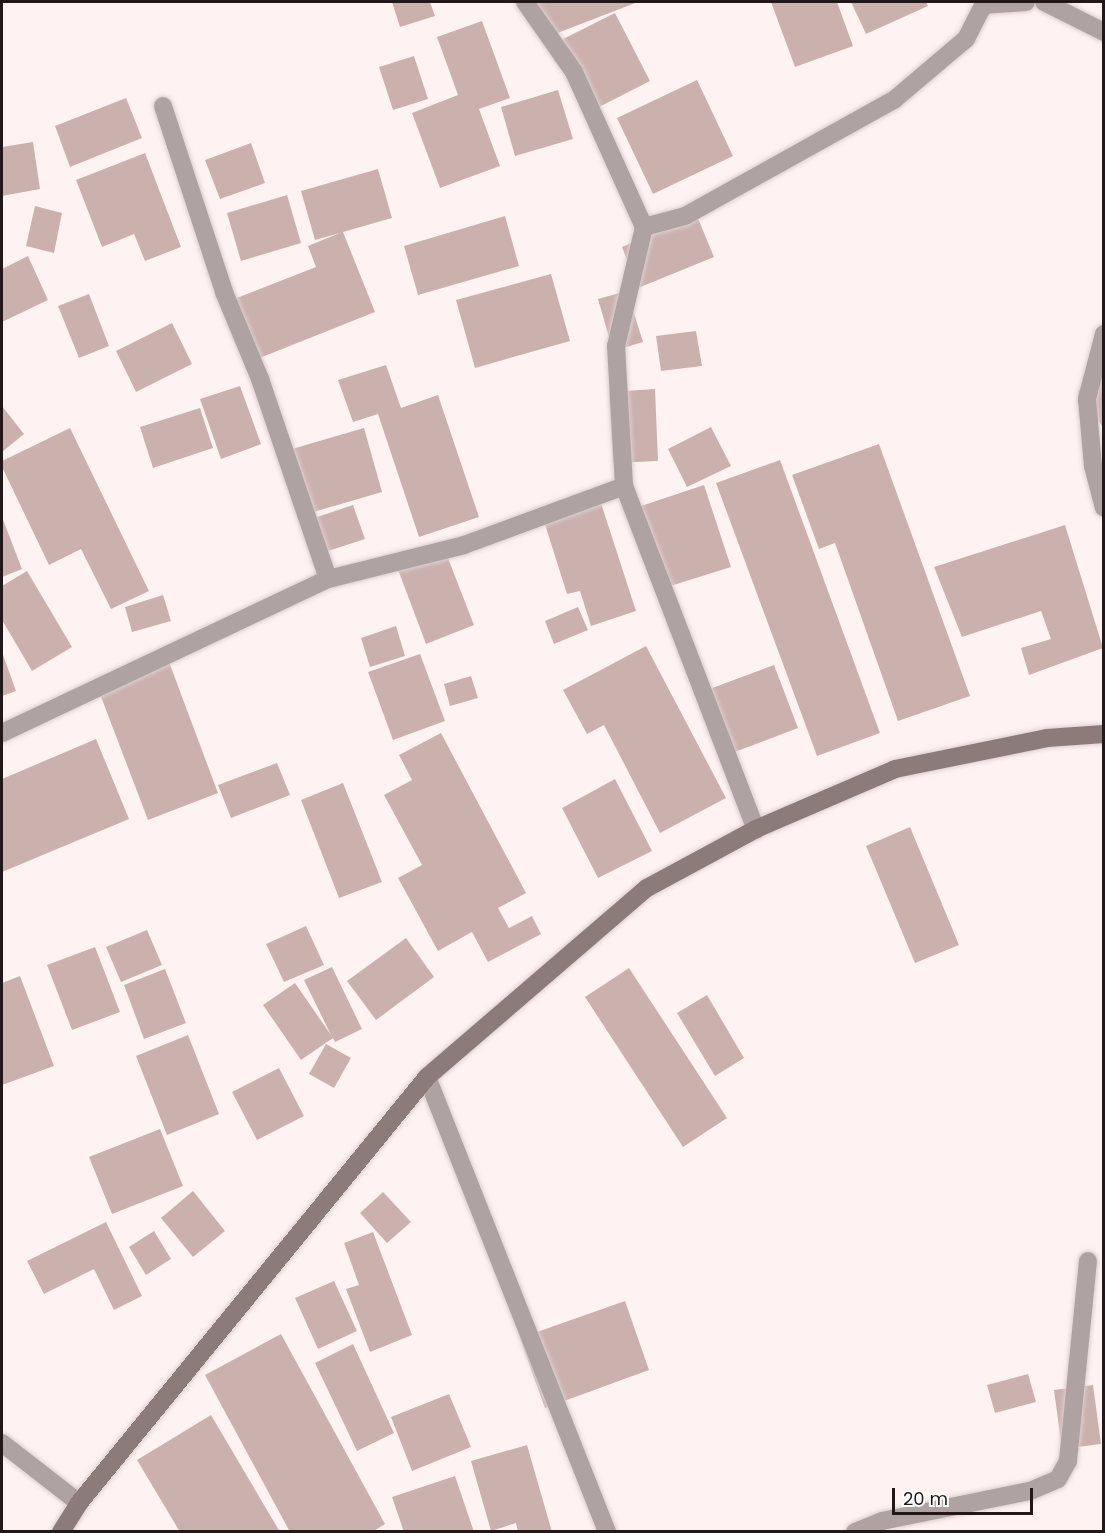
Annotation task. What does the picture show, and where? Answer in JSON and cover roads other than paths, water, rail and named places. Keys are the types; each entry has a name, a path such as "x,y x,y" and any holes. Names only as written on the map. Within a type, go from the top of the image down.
{"street":[{"path":"525,2 574,72 644,227 616,346 624,486 756,829"},
{"path":"644,227 685,216 895,99 966,39 983,3 1026,2"},
{"path":"1044,2 1104,32"},
{"path":"163,106 224,292 260,380 328,579"},
{"path":"1104,334 1087,399 1094,466 1104,508"},
{"path":"2,732 328,579 464,545 624,486"},
{"path":"61,1532 79,1503 428,1077 647,888 756,829 895,769 1047,738 1104,734"},
{"path":"428,1077 607,1532"},
{"path":"855,1532 882,1521 1030,1491 1058,1479 1068,1461 1089,1262"},
{"path":"2,1443 79,1503"}]}
